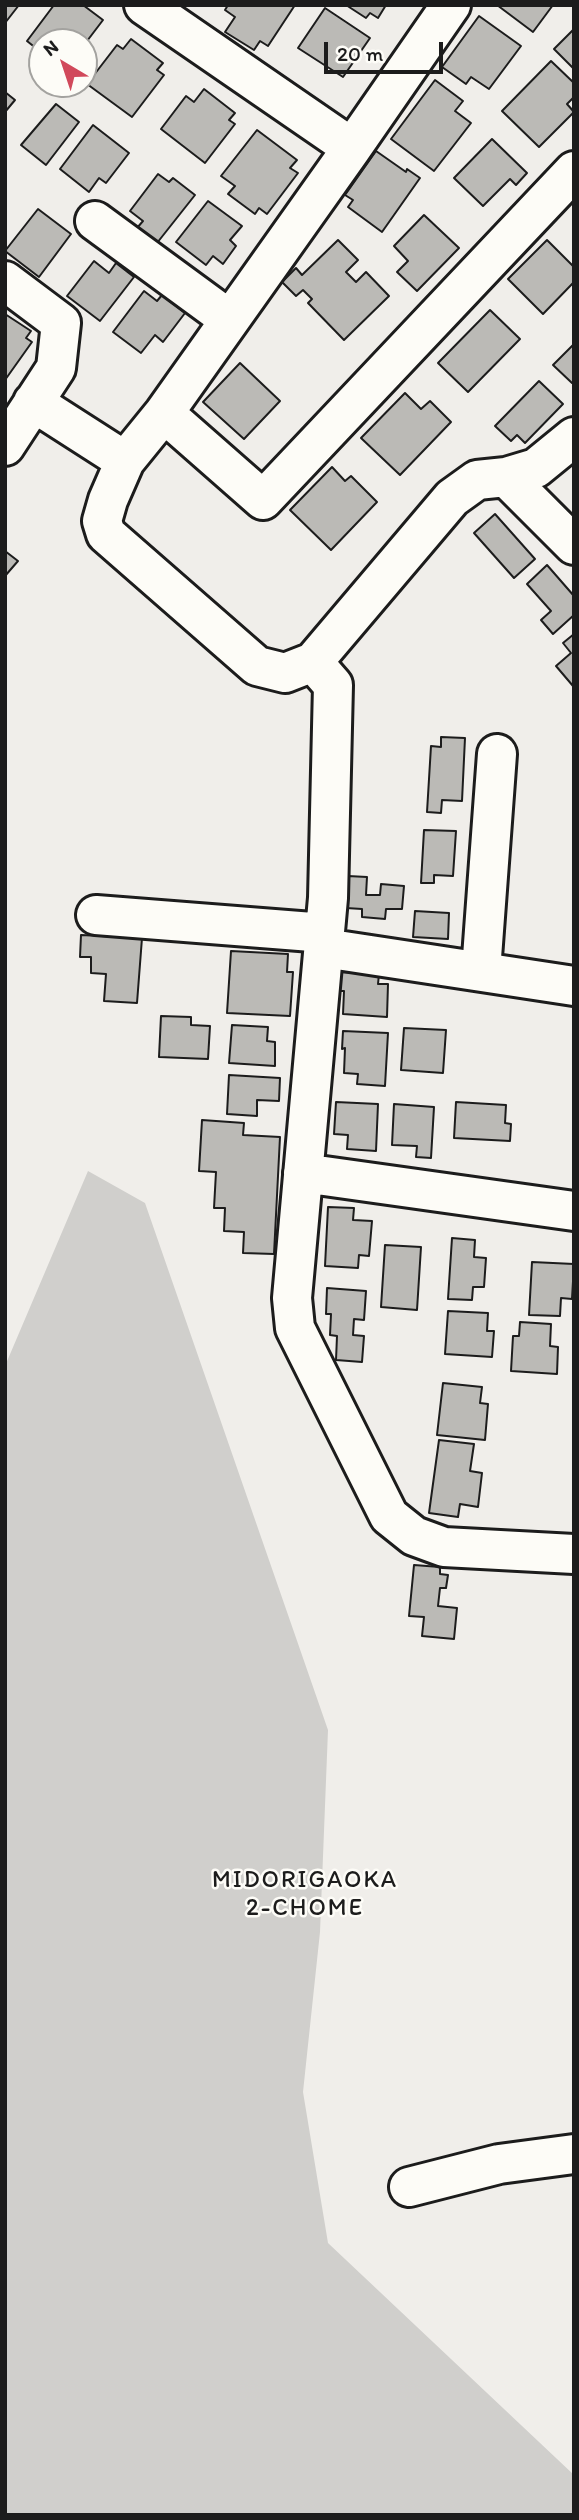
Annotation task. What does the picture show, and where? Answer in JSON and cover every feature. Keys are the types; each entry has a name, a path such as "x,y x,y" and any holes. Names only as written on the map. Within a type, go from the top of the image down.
{"street":[{"path":"144,5 184,16 352,148"},
{"path":"452,5 230,320 125,461 102,521 106,534 257,666 285,673 313,662 452,498 477,480 506,477 536,468 574,437"},
{"path":"164,412 263,500 574,171"},
{"path":"95,221 230,320"},
{"path":"5,281 61,323 56,368 5,446"},
{"path":"33,402 125,461"},
{"path":"506,477 574,545"},
{"path":"313,662 333,685 328,898 292,1298 295,1328 389,1516 414,1536 444,1547 574,1554"},
{"path":"481,971 497,754"},
{"path":"96,915 324,941 574,986"},
{"path":"303,1173 574,1211"},
{"path":"409,2187 499,2164 574,2154"}],"shaded area":[{"path":"88,1171 145,1203 328,1730 320,1932 303,2092 328,2243 574,2475 574,2515 5,2515 5,1366"}],"building":[{"path":"5,5 19,5 5,23"},
{"path":"54,5 83,5 103,20 97,28 37,28"},
{"path":"228,5 295,5 268,46 260,41 254,50 225,32 235,17 225,10"},
{"path":"346,5 386,5 378,18 370,13 366,18"},
{"path":"497,5 553,5 533,32"},
{"path":"325,8 370,38 343,77 298,48"},
{"path":"479,16 521,46 489,89 471,77 466,84 442,67"},
{"path":"574,29 574,69 554,49"},
{"path":"131,39 163,63 157,70 164,75 132,117 98,92 98,70 117,45 123,49"},
{"path":"551,61 574,83 574,97 567,104 574,112 539,147 502,111"},
{"path":"435,80 463,101 455,111 471,123 434,171 391,139"},
{"path":"204,89 235,113 229,120 235,124 205,163 161,129 186,96 194,102"},
{"path":"5,92 15,100 5,112"},
{"path":"56,104 79,122 46,165 21,145"},
{"path":"93,125 129,153 106,183 99,178 89,192 60,169"},
{"path":"257,130 297,160 290,168 298,173 267,214 259,208 255,214 228,194 235,186 221,176"},
{"path":"492,139 527,173 516,185 510,179 483,206 454,178"},
{"path":"376,151 406,172 407,169 420,178 382,232 348,207 353,200 345,195"},
{"path":"158,174 169,182 173,178 195,195 157,243 137,228 143,221 130,211"},
{"path":"208,201 242,226 230,240 236,246 223,264 213,256 206,265 176,242"},
{"path":"38,209 71,234 39,277 5,251"},
{"path":"424,215 459,248 417,291 397,272 408,261 394,246"},
{"path":"338,240 358,260 346,272 356,282 366,272 389,296 344,340 308,303 312,299 303,290 296,296 282,282 296,268 302,275"},
{"path":"547,240 574,267 574,282 543,314 508,279"},
{"path":"94,261 109,273 116,263 134,277 100,321 67,296"},
{"path":"144,291 157,301 162,295 185,313 163,342 155,335 141,353 113,332"},
{"path":"490,310 520,339 468,392 438,363"},
{"path":"5,314 31,331 26,338 32,342 5,380"},
{"path":"574,344 574,382 572,383 553,365"},
{"path":"240,363 280,401 244,439 203,402"},
{"path":"539,381 563,404 525,443 517,435 511,441 495,426"},
{"path":"405,393 421,409 430,401 451,422 400,475 361,438"},
{"path":"332,467 345,481 351,476 377,502 331,550 290,510"},
{"path":"495,514 535,559 514,578 474,533"},
{"path":"5,551 18,561 5,576"},
{"path":"547,565 574,596 574,615 553,634 541,620 551,611 527,584"},
{"path":"574,634 573,686 556,666 571,653 563,643"},
{"path":"441,737 465,738 462,801 442,800 441,813 427,812 431,746 441,747"},
{"path":"424,830 456,831 453,876 434,875 434,883 421,883"},
{"path":"348,876 367,877 366,895 380,895 381,884 404,886 402,909 386,909 385,919 362,917 362,909 346,908"},
{"path":"415,911 449,913 448,939 413,937"},
{"path":"81,935 142,938 137,1003 104,1001 106,974 91,973 91,957 80,957"},
{"path":"231,951 288,954 287,972 293,972 290,1016 227,1013"},
{"path":"340,972 379,974 378,984 388,984 387,1017 343,1014 344,991 339,991"},
{"path":"161,1016 191,1017 191,1025 210,1026 208,1059 159,1057"},
{"path":"232,1025 268,1027 267,1041 275,1042 275,1066 229,1063"},
{"path":"404,1028 446,1030 443,1073 401,1070"},
{"path":"343,1031 388,1033 385,1086 357,1084 358,1074 344,1073"},
{"path":"229,1075 280,1078 279,1101 257,1100 257,1116 227,1114"},
{"path":"336,1102 378,1104 376,1151 347,1149 348,1135 334,1134"},
{"path":"456,1102 506,1105 505,1123 511,1124 510,1141 454,1138"},
{"path":"394,1104 434,1107 431,1158 416,1157 417,1146 392,1145"},
{"path":"202,1120 244,1123 243,1135 280,1137 274,1254 243,1253 244,1232 224,1231 225,1208 214,1208 216,1172 199,1171"},
{"path":"328,1207 354,1208 353,1220 372,1221 369,1256 359,1255 358,1268 325,1266"},
{"path":"452,1238 475,1240 474,1257 486,1258 484,1287 473,1287 472,1300 448,1299"},
{"path":"385,1245 421,1247 417,1310 381,1307"},
{"path":"532,1262 574,1264 572,1299 561,1298 560,1316 529,1315"},
{"path":"327,1288 366,1291 364,1320 354,1319 353,1335 364,1336 362,1362 336,1360 337,1336 330,1335 331,1314 326,1314"},
{"path":"448,1311 488,1313 487,1331 494,1331 492,1357 445,1354"},
{"path":"520,1322 551,1324 550,1346 558,1347 557,1374 511,1371 513,1336 519,1336"},
{"path":"443,1383 482,1387 480,1403 488,1404 485,1440 437,1435"},
{"path":"439,1440 474,1444 470,1471 482,1473 478,1507 460,1504 458,1517 429,1513"},
{"path":"414,1565 440,1567 440,1574 448,1575 446,1588 440,1588 438,1606 457,1608 454,1639 422,1636 424,1617 409,1616"}],"district":[{"name":"MIDORIGAOKA 2-CHOME","path":"305,1895"}]}
